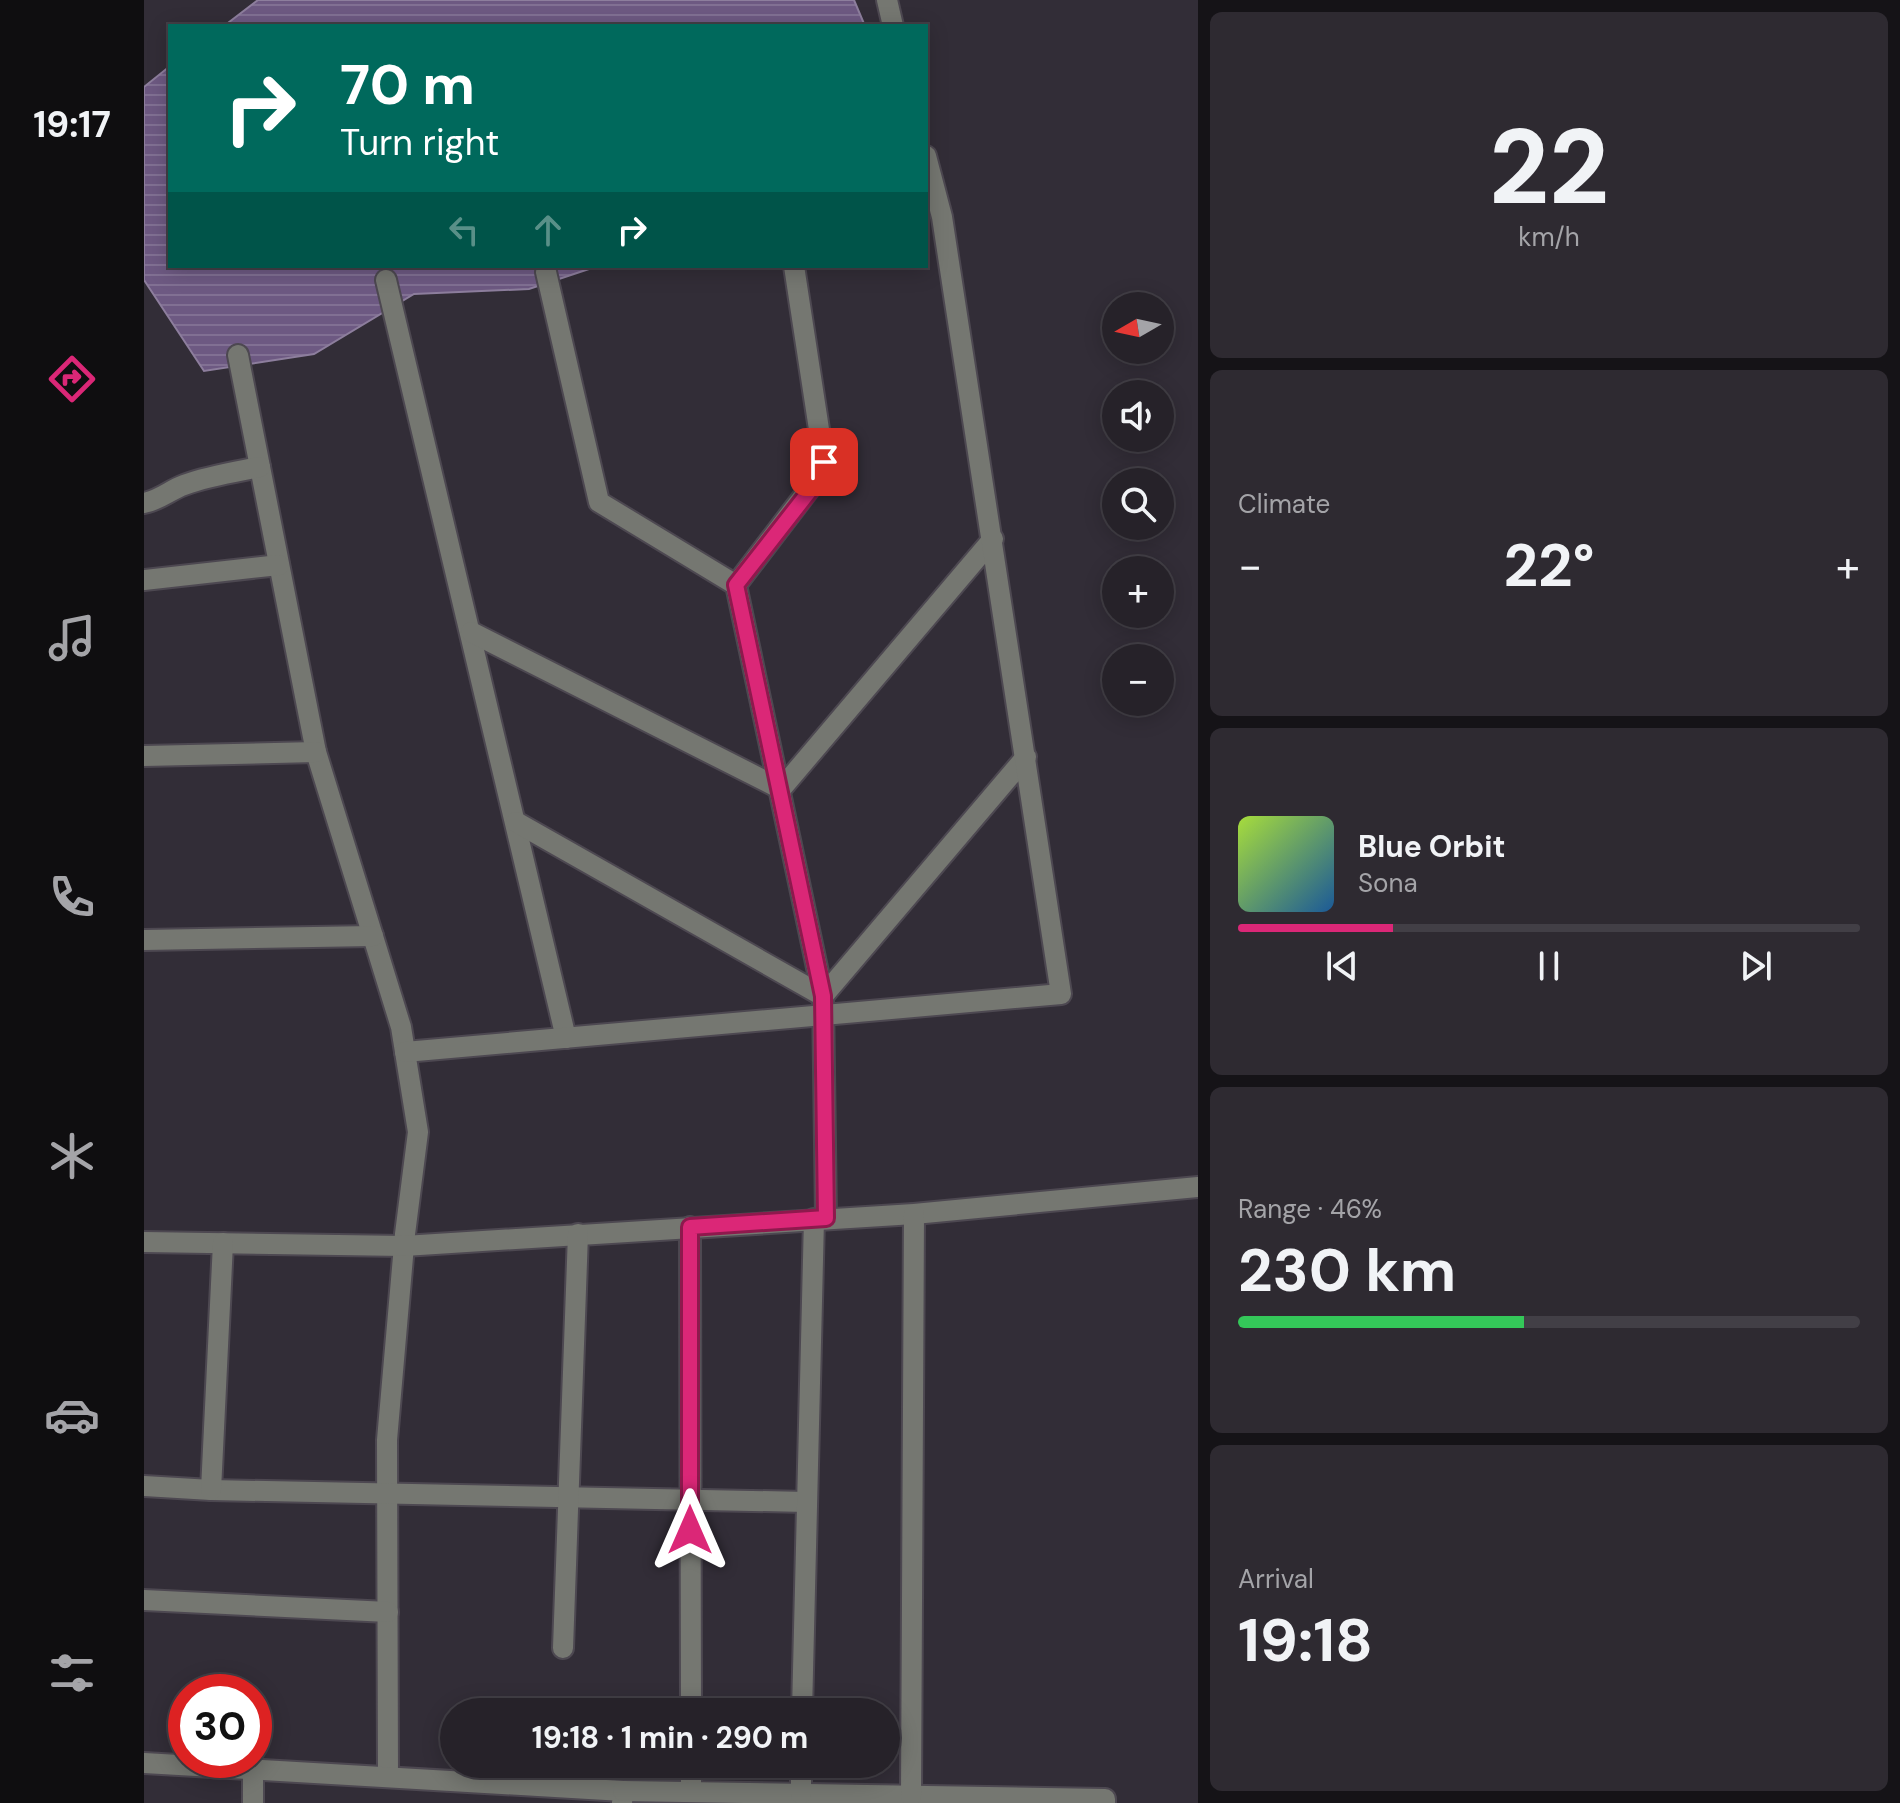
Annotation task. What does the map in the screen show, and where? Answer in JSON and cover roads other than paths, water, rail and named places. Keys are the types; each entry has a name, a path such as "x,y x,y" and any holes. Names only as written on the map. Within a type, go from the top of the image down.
{"street":[{"path":"887,0 893,24"},
{"path":"405,1052 490,1042 566,1038 824,1005 1061,994 942,217 928,164"},
{"path":"736,585 823,471 794,268"},
{"path":"546,272 599,502 736,585 824,1005 820,1218 807,1502 802,1698"},
{"path":"386,280 566,1038"},
{"path":"238,355 316,752 401,1027 418,1132 404,1246 387,1440 388,1777"},
{"path":"144,503 161,499 194,481 260,467"},
{"path":"781,789 993,539"},
{"path":"144,580 279,565"},
{"path":"471,632 781,789"},
{"path":"144,756 316,752"},
{"path":"824,1005 1026,757"},
{"path":"516,822 824,1005"},
{"path":"144,940 373,936"},
{"path":"144,1242 404,1246 914,1214 1198,1187"},
{"path":"911,1796 914,1214"},
{"path":"690,1227 691,1698"},
{"path":"563,1648 578,1234"},
{"path":"211,1490 223,1243"},
{"path":"144,1486 567,1499 807,1502"},
{"path":"144,1600 388,1612"},
{"path":"144,1763 168,1764"},
{"path":"272,1770 622,1797 691,1792 1105,1799 1105,1803"},
{"path":"253,1778 253,1803"},
{"path":"691,1778 691,1792"},
{"path":"801,1778 801,1794"}]}
